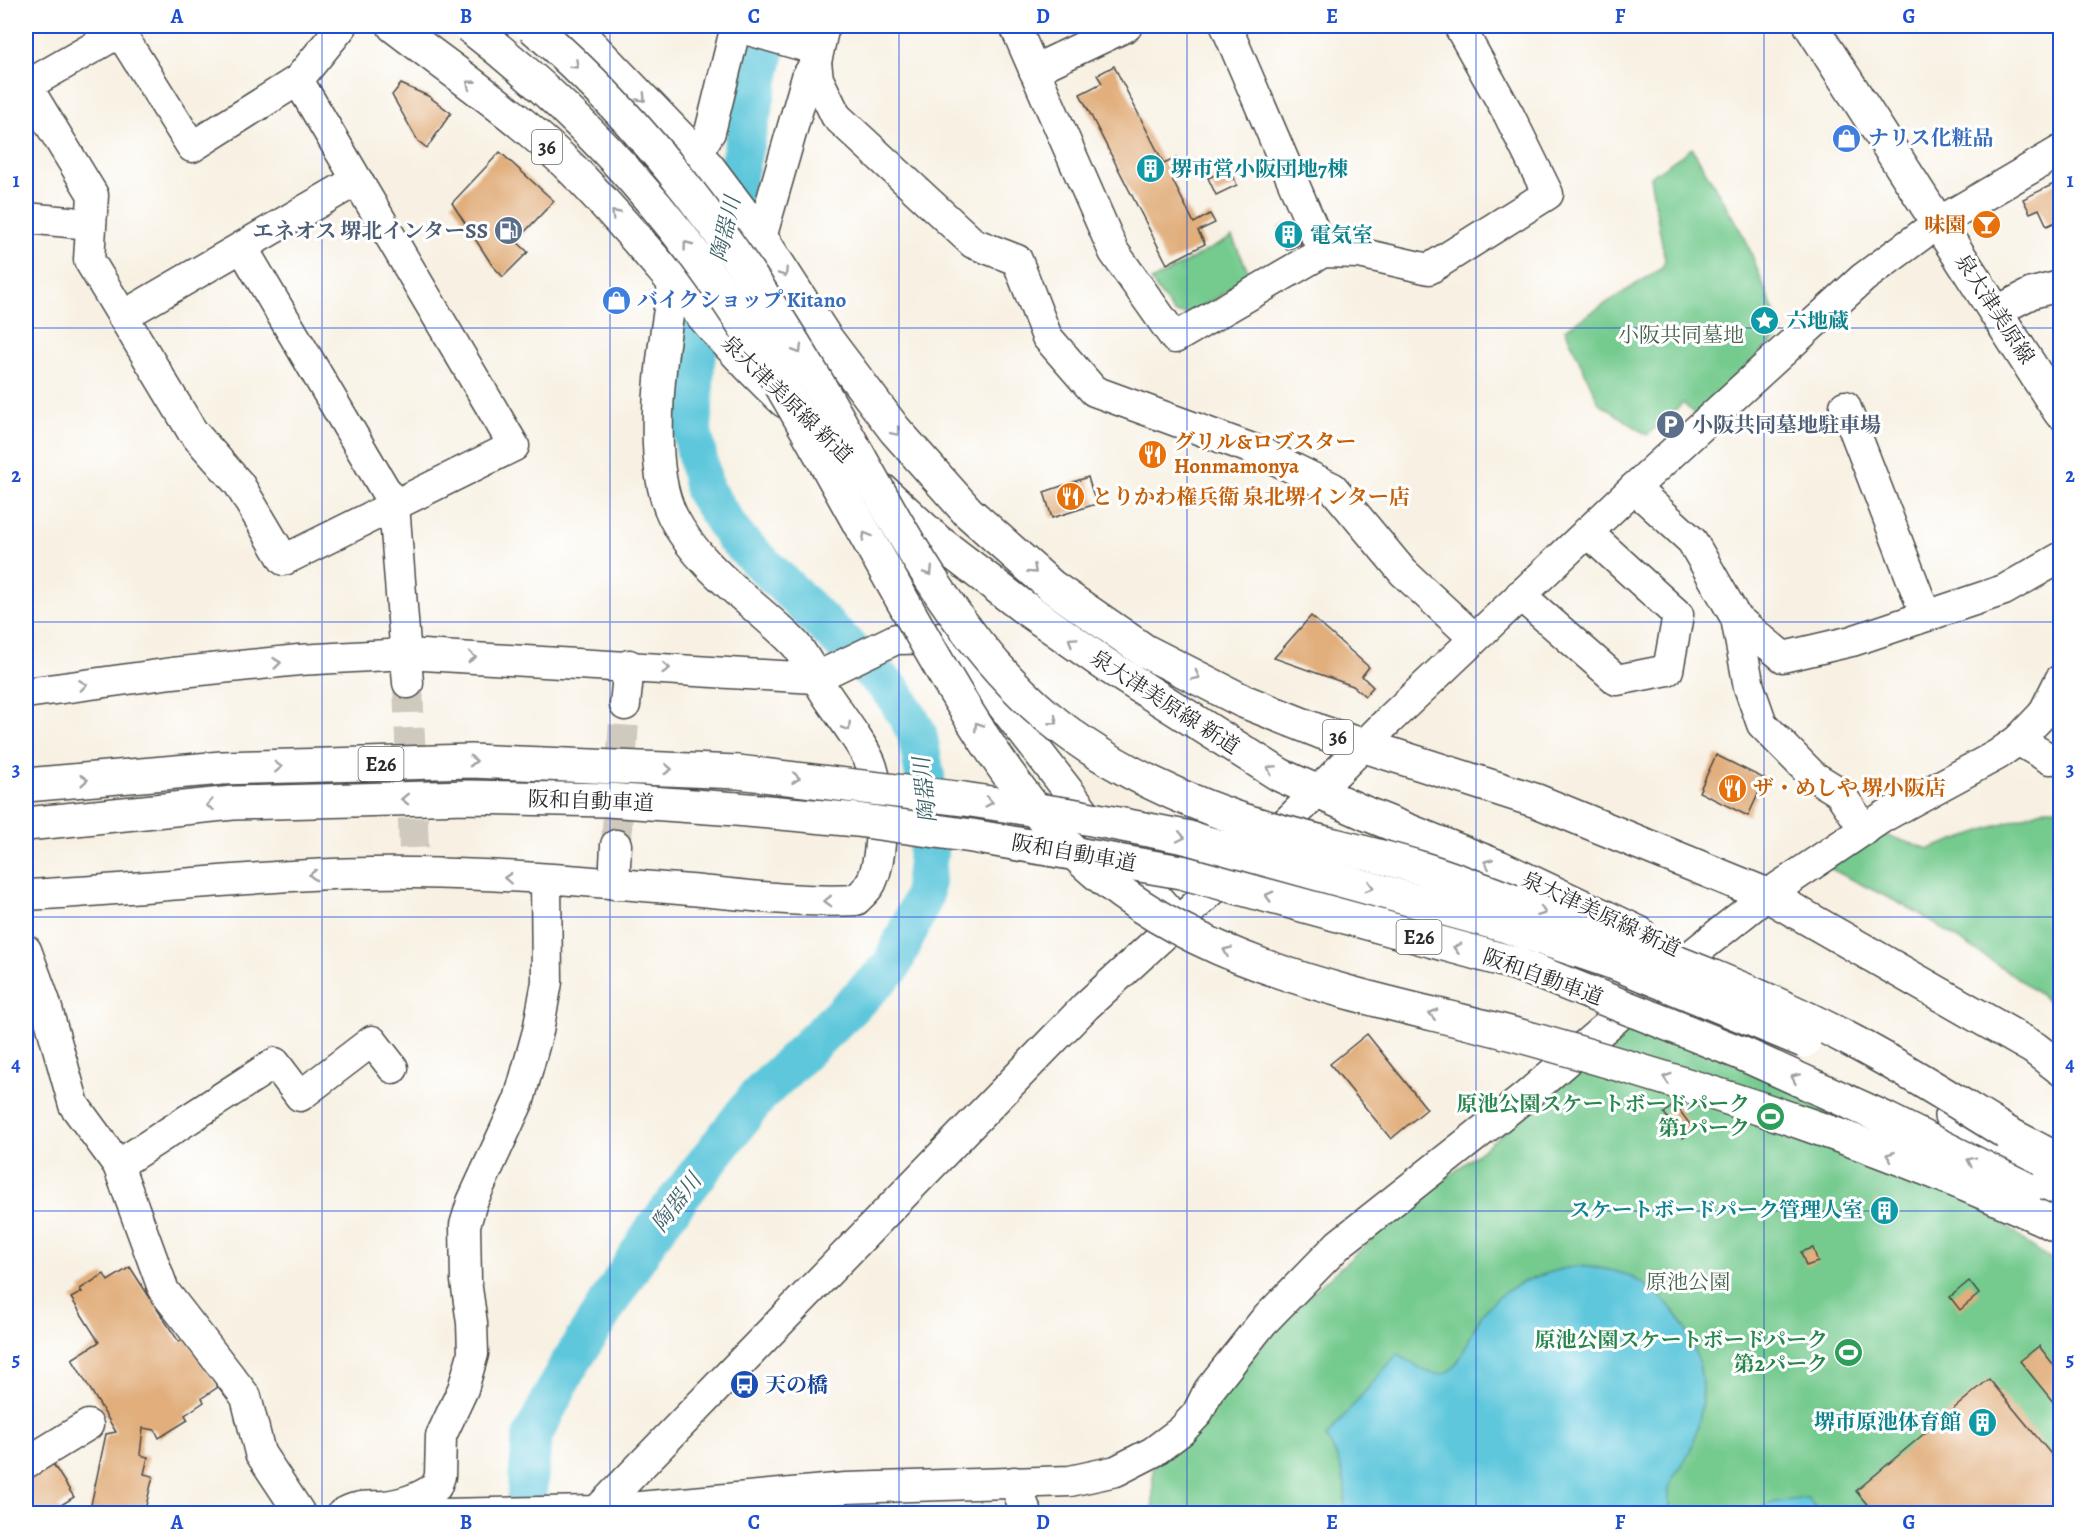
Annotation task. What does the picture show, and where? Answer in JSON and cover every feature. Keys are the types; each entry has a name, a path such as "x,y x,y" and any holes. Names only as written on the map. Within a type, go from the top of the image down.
{"main road":[{"name":"泉大津美原線 新道","path":"394,26 515,119 573,170 626,225 742,360 936,540 1022,606 1106,665 1280,775 1499,867 1611,922 1726,971 1816,1026 1998,1147 2061,1200"},
{"path":"469,26 557,99 615,157 707,270 786,397 947,678 983,734 1023,792 1059,837 1101,878 1141,907 1243,958 1318,984 1381,1002 1490,1028 1724,1097 1909,1163 2007,1202 2061,1227"},
{"path":"532,26 636,127 685,184 730,243 773,308 956,615 999,671 1049,718 1105,758 1167,790 1236,817 1421,868 1661,954 1752,993 1848,1039 2007,1133"},
{"name":"泉大津美原線 新道","path":"572,26 702,161 756,231 825,337 895,430 968,512 1051,586 1145,651 1244,700 1321,732 1537,801 1767,895 2034,1048 2061,1068"},
{"name":"泉大津美原線","path":"1811,26 2061,412"},
{"name":"阪和自動車道","path":"26,786 222,768 471,761 738,772 855,784 1071,815 1185,837 1377,889 1503,925 1617,964 1858,1064 2007,1133 2061,1161"},
{"name":"阪和自動車道","path":"26,824 233,803 468,797 607,800 857,820 972,836 1181,872 1517,964 1743,1054 1886,1119 2061,1207"}],"street":[{"path":"298,80 514,446 284,560 239,484 192,431 89,260 93,195 26,85 120,32 192,147 298,80 342,26"},
{"path":"702,161 736,26 819,46"},
{"path":"1015,26 1114,252 1175,338 1323,252 1359,253 1429,269 1548,195 1509,115 1459,26"},
{"path":"1034,70 1127,26"},
{"path":"1226,26 1323,252"},
{"path":"756,231 819,46"},
{"path":"819,46 818,80 836,116 973,243 1017,260 1047,338 1094,391 1258,451 1334,488 1403,572 1474,639"},
{"path":"595,1512 1086,1006 1179,923 1634,488 1863,278 1939,222 2061,151"},
{"path":"123,316 357,180"},
{"path":"26,218 90,224"},
{"path":"243,247 394,505 407,669"},
{"path":"26,896 127,890 414,862 546,880 822,902 856,900 871,883 882,837 872,766 796,645 743,600 707,564 673,517 664,492 658,464 657,435 666,320 677,285"},
{"path":"1997,311 2032,293 2061,286"},
{"path":"1845,406 1926,616"},
{"path":"1634,488 1692,541 1736,618 1749,687 1762,724 1813,776 1839,792 1865,830"},
{"path":"1520,595 1617,680 1668,670 1678,615 1587,532"},
{"path":"1736,618 1783,657 1852,641 2004,590 2061,558"},
{"path":"26,693 218,669 407,669 629,665 815,678 896,639 950,638 1104,837 1179,923"},
{"path":"625,705 629,665"},
{"path":"441,1514 478,1511 595,1512 868,1500 1014,1482 1070,1481 1116,1471 1153,1452 1181,1431 1197,1414 1209,1390 1263,1322 1339,1244 1525,1097 1659,981 1767,895 1865,830 2018,740 2043,714 2061,680"},
{"path":"2018,740 2050,759 2061,758"},
{"path":"614,884 616,844"},
{"path":"342,1514 355,1506 384,1506 415,1500 436,1487 440,1476 441,1436 463,1389 472,1354 472,1323 466,1281 465,1225 472,1203 519,1100 540,1022 547,982 546,880"},
{"path":"26,950 45,1002 74,1105 118,1165 164,1291 246,1397 260,1453 293,1513 334,1514"},
{"path":"118,1165 275,1063 300,1096 372,1041 393,1068"},
{"path":"26,1463 88,1425"},
{"path":"1014,1482 1027,1514"}],"green space":[{"name":"小阪共同墓地","path":"1692,148 1746,240 1782,333 1695,415 1683,403 1647,435 1599,403 1565,329 1662,268 1665,260 1650,177"},
{"path":"1232,237 1251,277 1190,314 1174,313 1151,281"},
{"path":"2048,808 2060,808 2060,1010 2009,972 1915,911 1827,867 1882,834 1929,849"},
{"name":"原池公園","path":"1662,1000 1697,1015 1926,1157 2027,1243 2060,1266 2060,1513 1153,1513 1153,1467 1224,1394 1268,1338 1313,1292 1393,1221 1585,1067"}],"water":[{"path":"1576,1266 1615,1271 1642,1283 1675,1313 1696,1353 1701,1376 1702,1398 1699,1421 1690,1451 1670,1484 1671,1513 1344,1513 1345,1493 1342,1474 1336,1455 1326,1437 1398,1353 1420,1368 1436,1374 1448,1372 1457,1363 1479,1320 1498,1297 1530,1279"},
{"path":"1807,1498 1821,1513 1748,1513 1775,1502"}],"building":[{"name":"堺市営小阪団地7棟","path":"1114,66 1164,164 1176,158 1185,175 1173,181 1194,223 1210,214 1215,223 1198,231 1205,244 1167,264 1080,94 1102,83 1097,75"},
{"path":"401,84 428,96 451,113 427,148 418,141 392,95"},
{"path":"500,152 554,201 516,241 528,252 503,277 492,265 452,203"},
{"path":"1230,169 1237,185 1216,195 1208,178"},
{"path":"2060,181 2060,220 2047,226 2039,209 2030,213 2023,199"},
{"name":"電気室","path":"1291,220 1301,244 1287,250 1277,227"},
{"path":"1088,477 1096,504 1052,518 1044,492"},
{"path":"1311,616 1369,667 1362,676 1373,687 1365,696 1353,686 1274,658"},
{"path":"1716,755 1765,779 1748,816 1699,792"},
{"path":"1367,1034 1427,1109 1391,1139 1330,1064"},
{"path":"1675,1104 1694,1130 1683,1138 1664,1113"},
{"name":"スケートボードパーク管理人室","path":"1875,1201 1895,1206 1892,1218 1873,1214"},
{"path":"1813,1248 1818,1262 1806,1266 1801,1252"},
{"path":"130,1267 148,1295 152,1293 160,1306 157,1309 179,1342 186,1338 218,1387 202,1398 204,1402 185,1415 188,1420 159,1438 155,1430 143,1428 140,1455 148,1457 144,1474 153,1476 144,1514 89,1514 106,1434 116,1432 72,1359 99,1342 71,1298 82,1292 80,1289 104,1274 108,1281"},
{"path":"1969,1281 1979,1294 1960,1310 1950,1297"},
{"path":"2039,1346 2060,1373 2060,1406 2058,1408 2020,1361"},
{"name":"堺市原池体育館","path":"1989,1379 2060,1465 2060,1514 1875,1514 1856,1491"},
{"path":"48,1456 74,1497 58,1507 62,1514 26,1514 26,1470"}],"waterway":[{"name":"陶器川","path":"525,1514 532,1437 566,1370 652,1233 758,1096 891,967 923,898 929,843 925,776 917,733 894,693 734,536 704,490 692,431 695,361 771,26"}],"tunnel":[{"path":"408,683 414,851"},
{"path":"616,845 625,705"}],"place":[{"name":"ナリス化粧品","path":"1847,138"},
{"name":"堺市営小阪団地7棟","path":"1150,169"},
{"name":"味園","path":"1987,225"},
{"name":"エネオス 堺北インターSS","path":"509,231"},
{"name":"電気室","path":"1289,235"},
{"name":"バイクショップ Kitano","path":"616,300"},
{"name":"六地蔵","path":"1765,321"},
{"name":"小阪共同墓地駐車場","path":"1671,425"},
{"name":"グリル&ロブスター Honmamonya","path":"1153,454"},
{"name":"とりかわ権兵衛 泉北堺インター店","path":"1071,497"},
{"name":"ザ・めしや 堺小阪店","path":"1732,788"},
{"name":"原池公園スケートボードパーク 第1パーク","path":"1771,1116"},
{"name":"スケートボードパーク管理人室","path":"1884,1210"},
{"name":"原池公園スケートボードパーク 第2パーク","path":"1849,1352"},
{"name":"天の橋","path":"744,1385"},
{"name":"堺市原池体育館","path":"1982,1422"}]}
